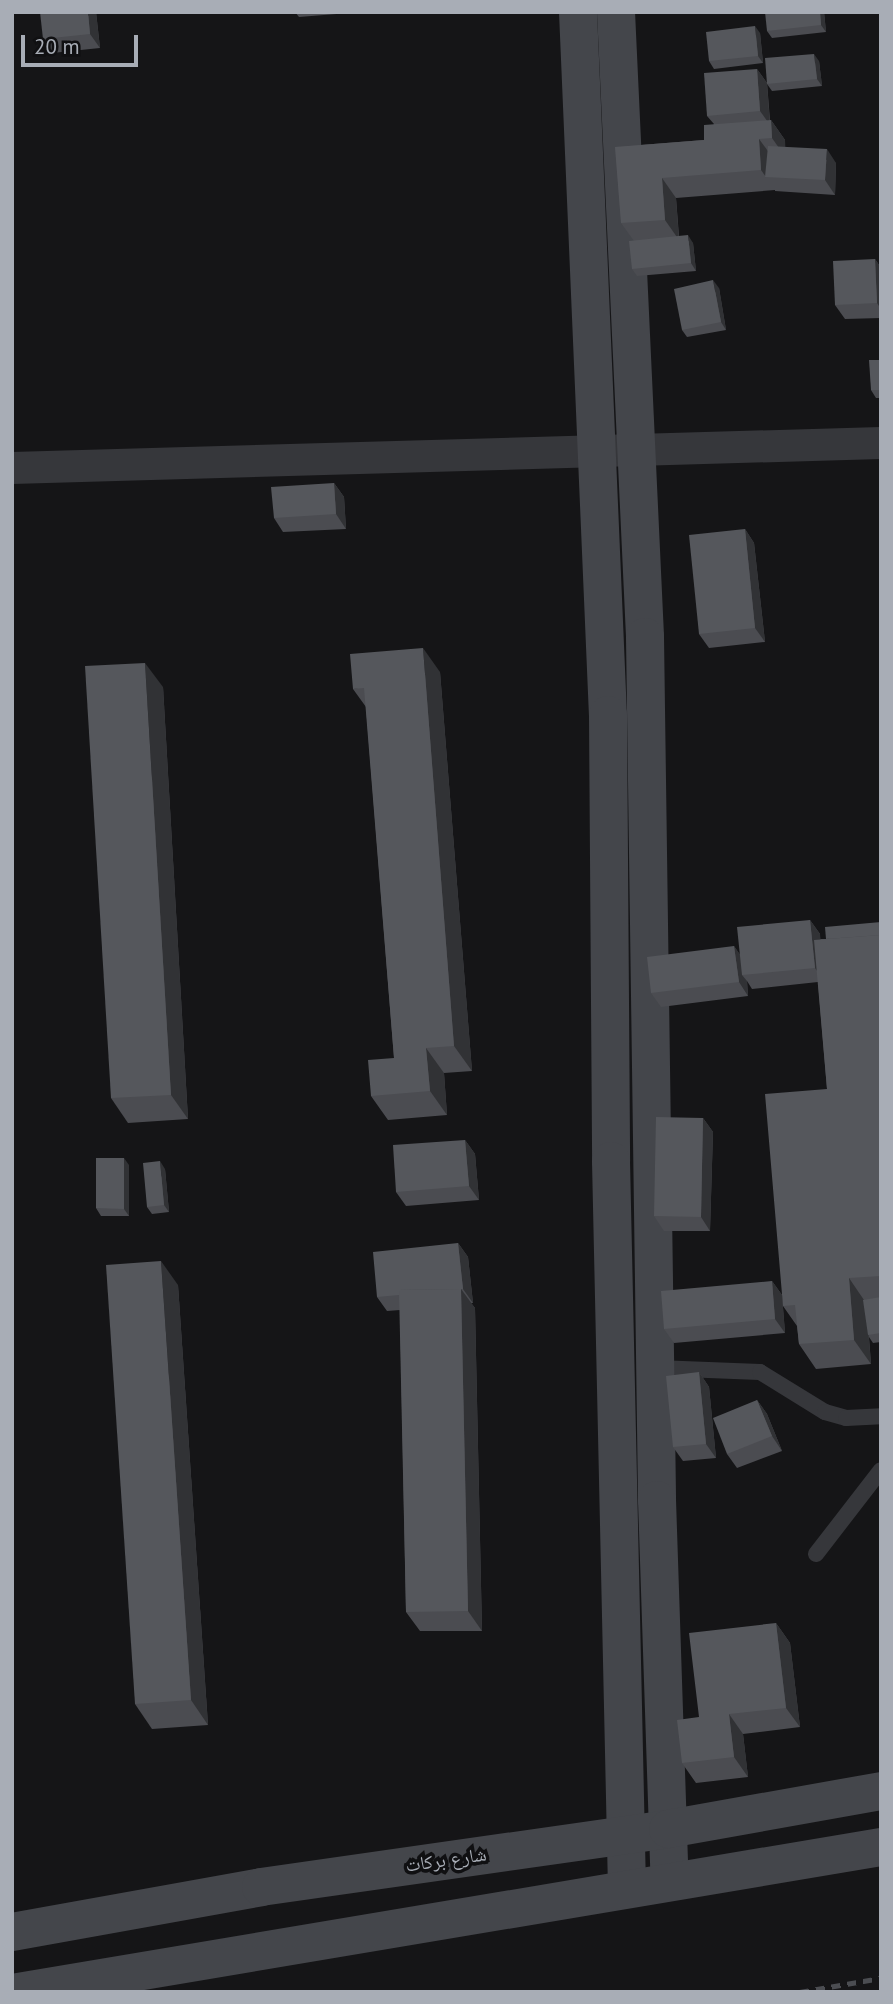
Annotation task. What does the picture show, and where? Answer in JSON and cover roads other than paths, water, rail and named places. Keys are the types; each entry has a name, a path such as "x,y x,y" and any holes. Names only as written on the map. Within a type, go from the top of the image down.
{"street":[{"path":"578,12 608,715 611,1175 627,1889"},
{"path":"616,12 639,452 670,1882"},
{"path":"12,468 597,454 881,443"},
{"name":"شارع بركات","path":"12,1932 261,1887 668,1829 881,1791"},
{"path":"18,1992 881,1847"}],"lane":[{"path":"657,1368 760,1372 825,1412 846,1418 881,1416"},
{"path":"816,1553 881,1470"}],"railway":[{"path":"800,1992 881,1978"}]}
